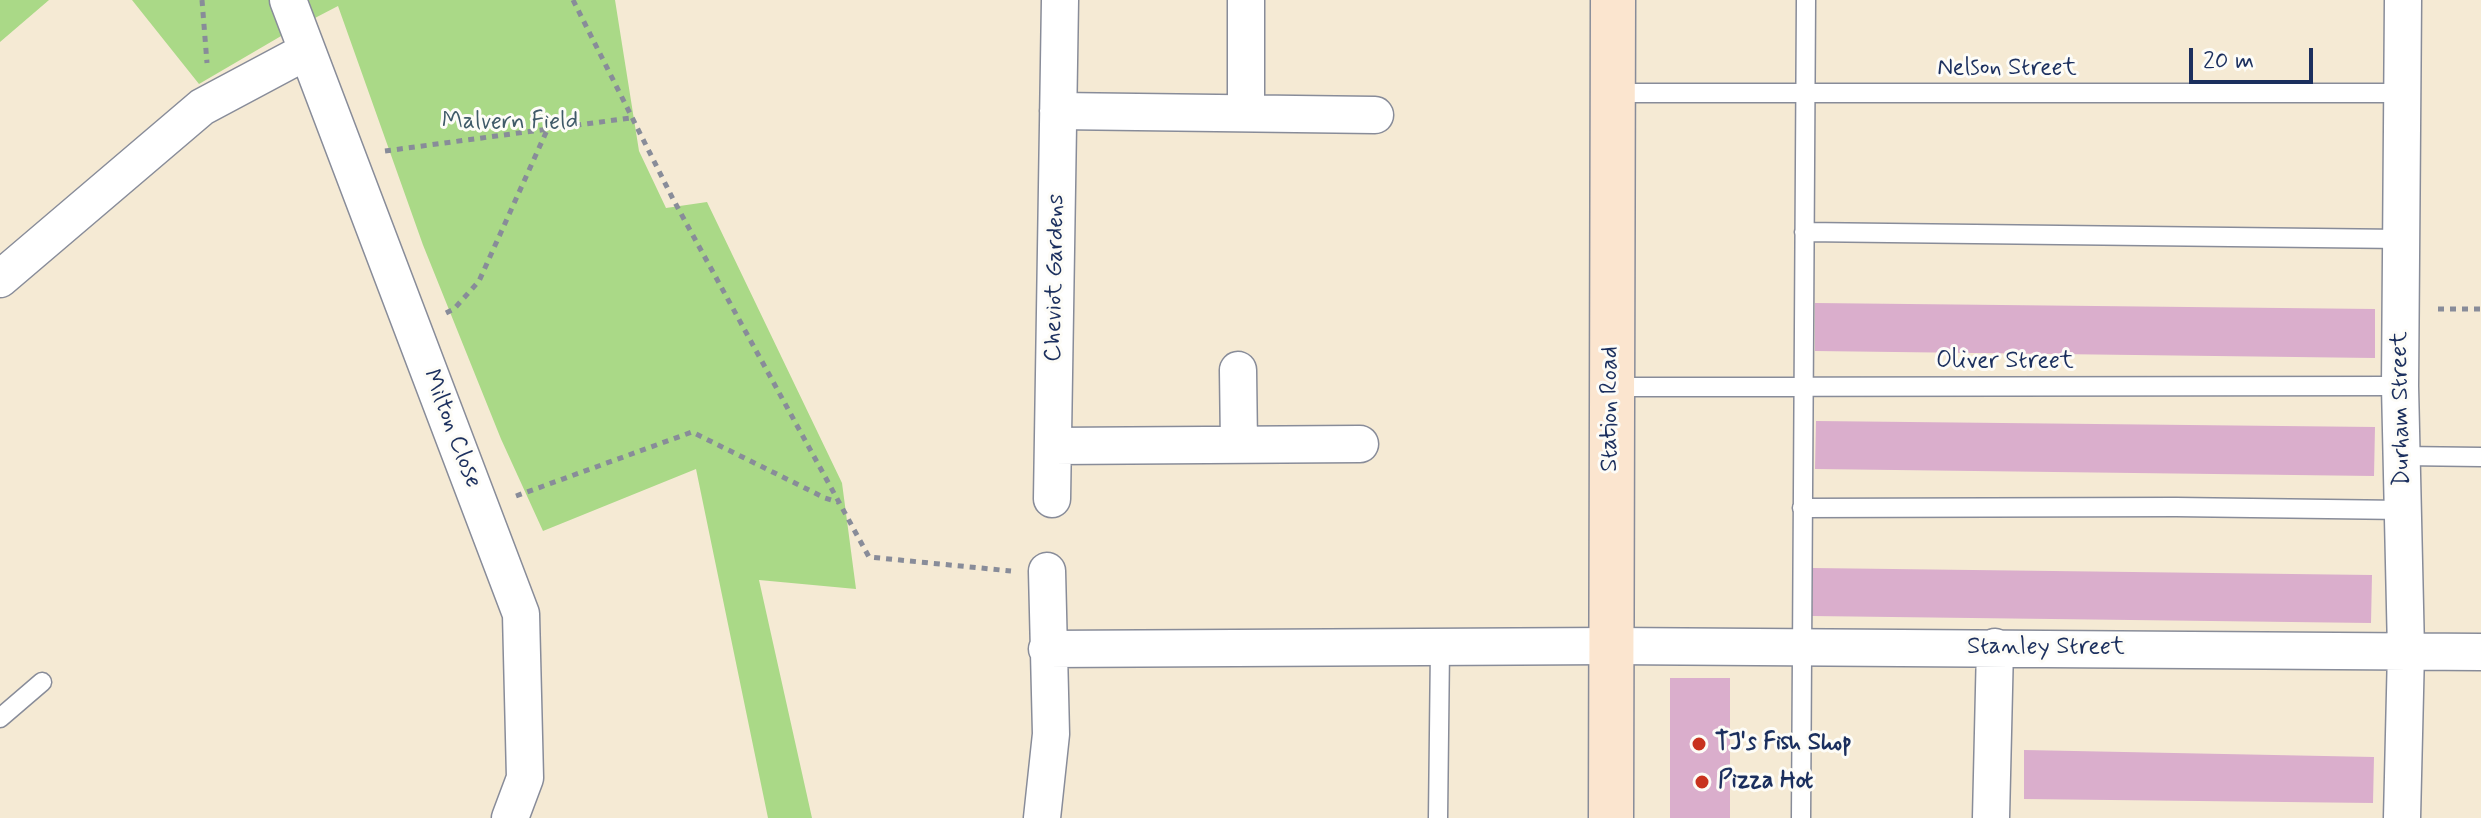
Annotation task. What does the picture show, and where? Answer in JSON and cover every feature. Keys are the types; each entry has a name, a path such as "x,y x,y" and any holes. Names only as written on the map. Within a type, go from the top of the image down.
{"main road":[{"name":"Station Road","path":"1611,818 1613,0"}],"street":[{"name":"Milton Close","path":"288,0 521,614 525,778 510,818"},
{"name":"Cheviot Gardens","path":"1052,499 1060,0"},
{"path":"1246,0 1246,113"},
{"name":"Durham Street","path":"2402,818 2406,651 2400,386 2403,0"},
{"path":"0,279 202,107 307,51"},
{"path":"1058,111 1375,115"},
{"path":"1238,370 1239,445"},
{"path":"1053,446 1360,444"},
{"path":"1042,818 1051,734 1047,571"},
{"name":"Stanley Street","path":"1047,649 1802,646 2481,652"},
{"path":"1991,818 1995,647"}],"lane":[{"path":"1801,818 1806,0"},
{"name":"Nelson Street","path":"1612,93 2402,93"},
{"path":"1804,232 2401,239"},
{"name":"Oliver Street","path":"1611,387 2400,386"},
{"path":"2402,456 2481,457"},
{"path":"1802,508 2403,510"},
{"path":"1438,818 1440,648"},
{"path":"0,718 42,682"}],"path":[{"path":"202,0 213,101"},
{"path":"573,0 630,118 869,557 1015,572 1047,571"},
{"path":"350,164 392,148 630,118"},
{"path":"412,327 454,309 479,281 548,128"},
{"path":"481,508 692,432 839,503"}],"green space":[{"path":"0,0 49,0 0,42"},
{"name":"Malvern Field","path":"132,0 615,0 639,151 666,208 707,202 842,483 856,589 759,580 812,818 768,818 696,469 543,531 501,439 423,245 338,6 199,84"}],"building":[{"path":"1815,303 2375,309 2375,358 1815,351"},
{"path":"1816,421 2375,427 2374,476 1815,469"},
{"path":"1813,568 2372,575 2371,623 1812,616"},
{"path":"1670,678 1730,678 1730,818 1670,818"},
{"path":"2024,750 2374,757 2373,803 2024,799"}],"place":[{"name":"TJ's Fish Shop","path":"1699,744"},
{"name":"Pizza Hot","path":"1702,782"}]}
